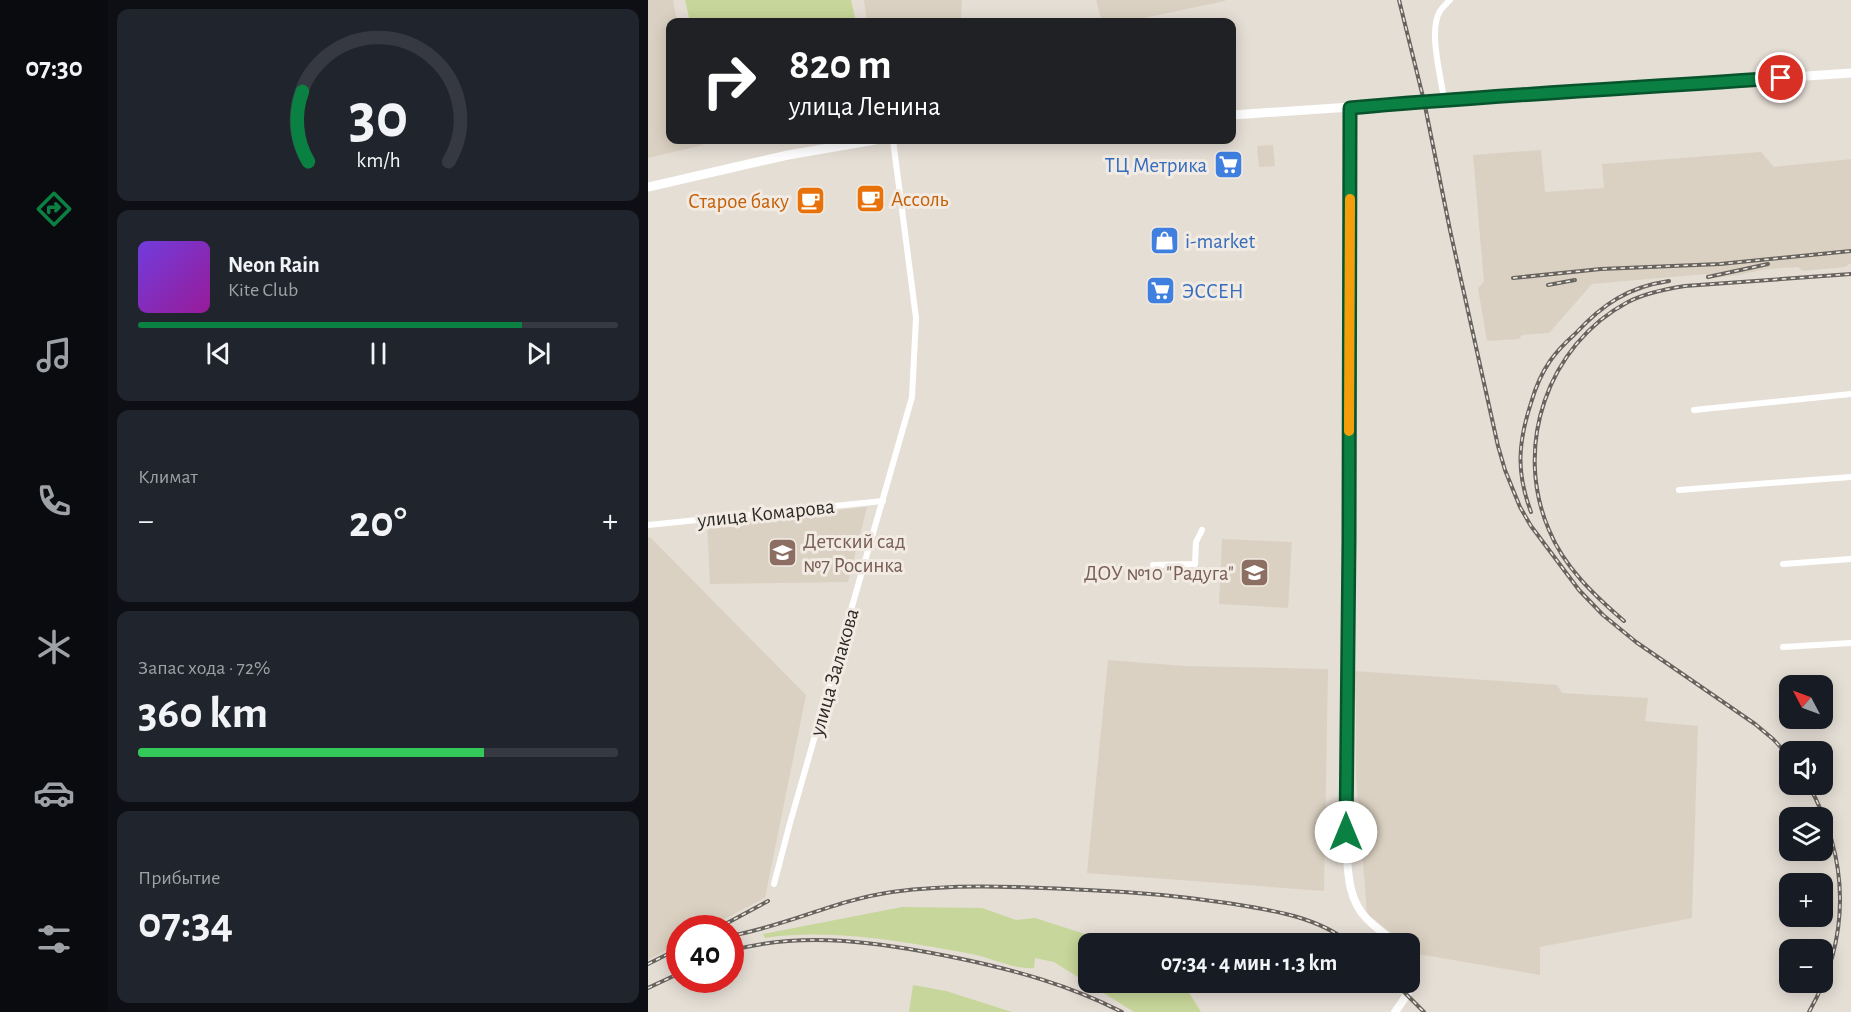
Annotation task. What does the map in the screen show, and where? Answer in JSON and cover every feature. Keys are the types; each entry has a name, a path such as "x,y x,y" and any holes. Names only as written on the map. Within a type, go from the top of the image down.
{"main road":[{"path":"1236,115 1851,73"},
{"path":"648,187 797,153 851,144"}],"street":[{"path":"1444,99 1436,42 1436,21 1440,11 1450,0"},
{"path":"1350,108 1346,842 1349,881 1356,904 1369,921 1384,933"},
{"name":"улица Залакова","path":"774,884 912,397 916,318 893,144"},
{"path":"1694,410 1851,394"},
{"path":"1679,490 1851,477"},
{"name":"улица Комарова","path":"648,525 883,501"},
{"path":"1153,565 1195,564 1196,542 1202,530"},
{"path":"1783,564 1851,559"},
{"path":"1783,647 1851,643"},
{"path":"1395,1012 1407,993"}],"shaded area":[{"path":"648,0 673,0 676,18 666,18 666,144 703,145 648,158"},
{"path":"864,0 962,0 961,18 866,18"},
{"path":"1096,0 1225,0 1144,18 1101,18"},
{"path":"1273,145 1275,166 1259,167 1257,146"},
{"path":"1541,150 1545,192 1604,188 1602,164 1761,152 1774,167 1851,159 1851,263 1845,267 1803,271 1798,267 1766,269 1707,279 1706,274 1592,284 1549,333 1522,335 1519,339 1487,341 1478,288 1484,282 1473,155"},
{"name":"Детский сад №7 Росинка","path":"867,507 848,582 710,584 707,523"},
{"path":"648,537 650,537 806,695 765,898 732,915 666,915 666,950 648,960"},
{"name":"ДОУ №10 \"Радуга\"","path":"1222,539 1292,542 1288,608 1219,604"},
{"path":"1108,660 1185,666 1328,669 1324,891 1087,873"},
{"path":"1354,671 1557,685 1562,693 1648,698 1645,721 1698,726 1692,918 1540,947 1540,975 1420,954 1420,933 1392,933 1367,914 1356,776"}],"green space":[{"path":"685,0 851,0 855,18 689,18"},
{"path":"902,907 982,908 1016,920 1035,918 1082,933 1078,933 1078,977 1054,962 1035,958 1034,968 1027,968 1011,966 972,954 895,941 817,935 765,938 763,934"},
{"path":"913,985 946,991 1012,1012 909,1012"},
{"path":"1104,993 1189,993 1201,1012 1134,1012"}],"railway":[{"path":"1399,0 1424,101 1498,446 1520,507 1531,526 1579,590 1603,615 1636,642 1755,724 1779,745"},
{"path":"1513,278 1601,269 1720,264 1851,251"},
{"path":"1708,277 1768,264"},
{"path":"1624,621 1591,591 1571,568 1549,530 1539,498 1535,465 1537,433 1545,401 1558,371 1576,344 1600,321 1628,302 1648,294 1685,286 1851,274"},
{"path":"1548,285 1575,280"},
{"path":"1531,512 1523,484 1521,445 1533,398 1547,366 1585,323 1617,298 1641,288 1669,281"},
{"path":"1809,1012 1823,984 1832,956 1838,927 1840,898 1838,870 1832,841 1814,795"},
{"path":"744,933 871,896 917,889 990,886 1123,892 1227,903 1292,916 1336,933"},
{"path":"742,915 768,901"},
{"path":"744,948 786,941 815,940 901,948 1021,973 1062,986 1122,1012"},
{"path":"648,964 666,955"},
{"path":"648,988 666,980"},
{"path":"1405,993 1424,1012"}],"slow traffic":[{"path":"1349,431 1350,199"}],"place":[{"name":"ТЦ Метрика","path":"1228,165"},
{"name":"Ассоль","path":"870,199"},
{"name":"Старое баку","path":"810,201"},
{"name":"i-market","path":"1164,241"},
{"name":"ЭССЕН","path":"1161,291"},
{"name":"Детский сад №7 Росинка","path":"782,553"},
{"name":"ДОУ №10 \"Радуга\"","path":"1255,573"}],"route":[{"path":"1346,832 1350,108 1444,99 1523,96 1781,78"}]}
